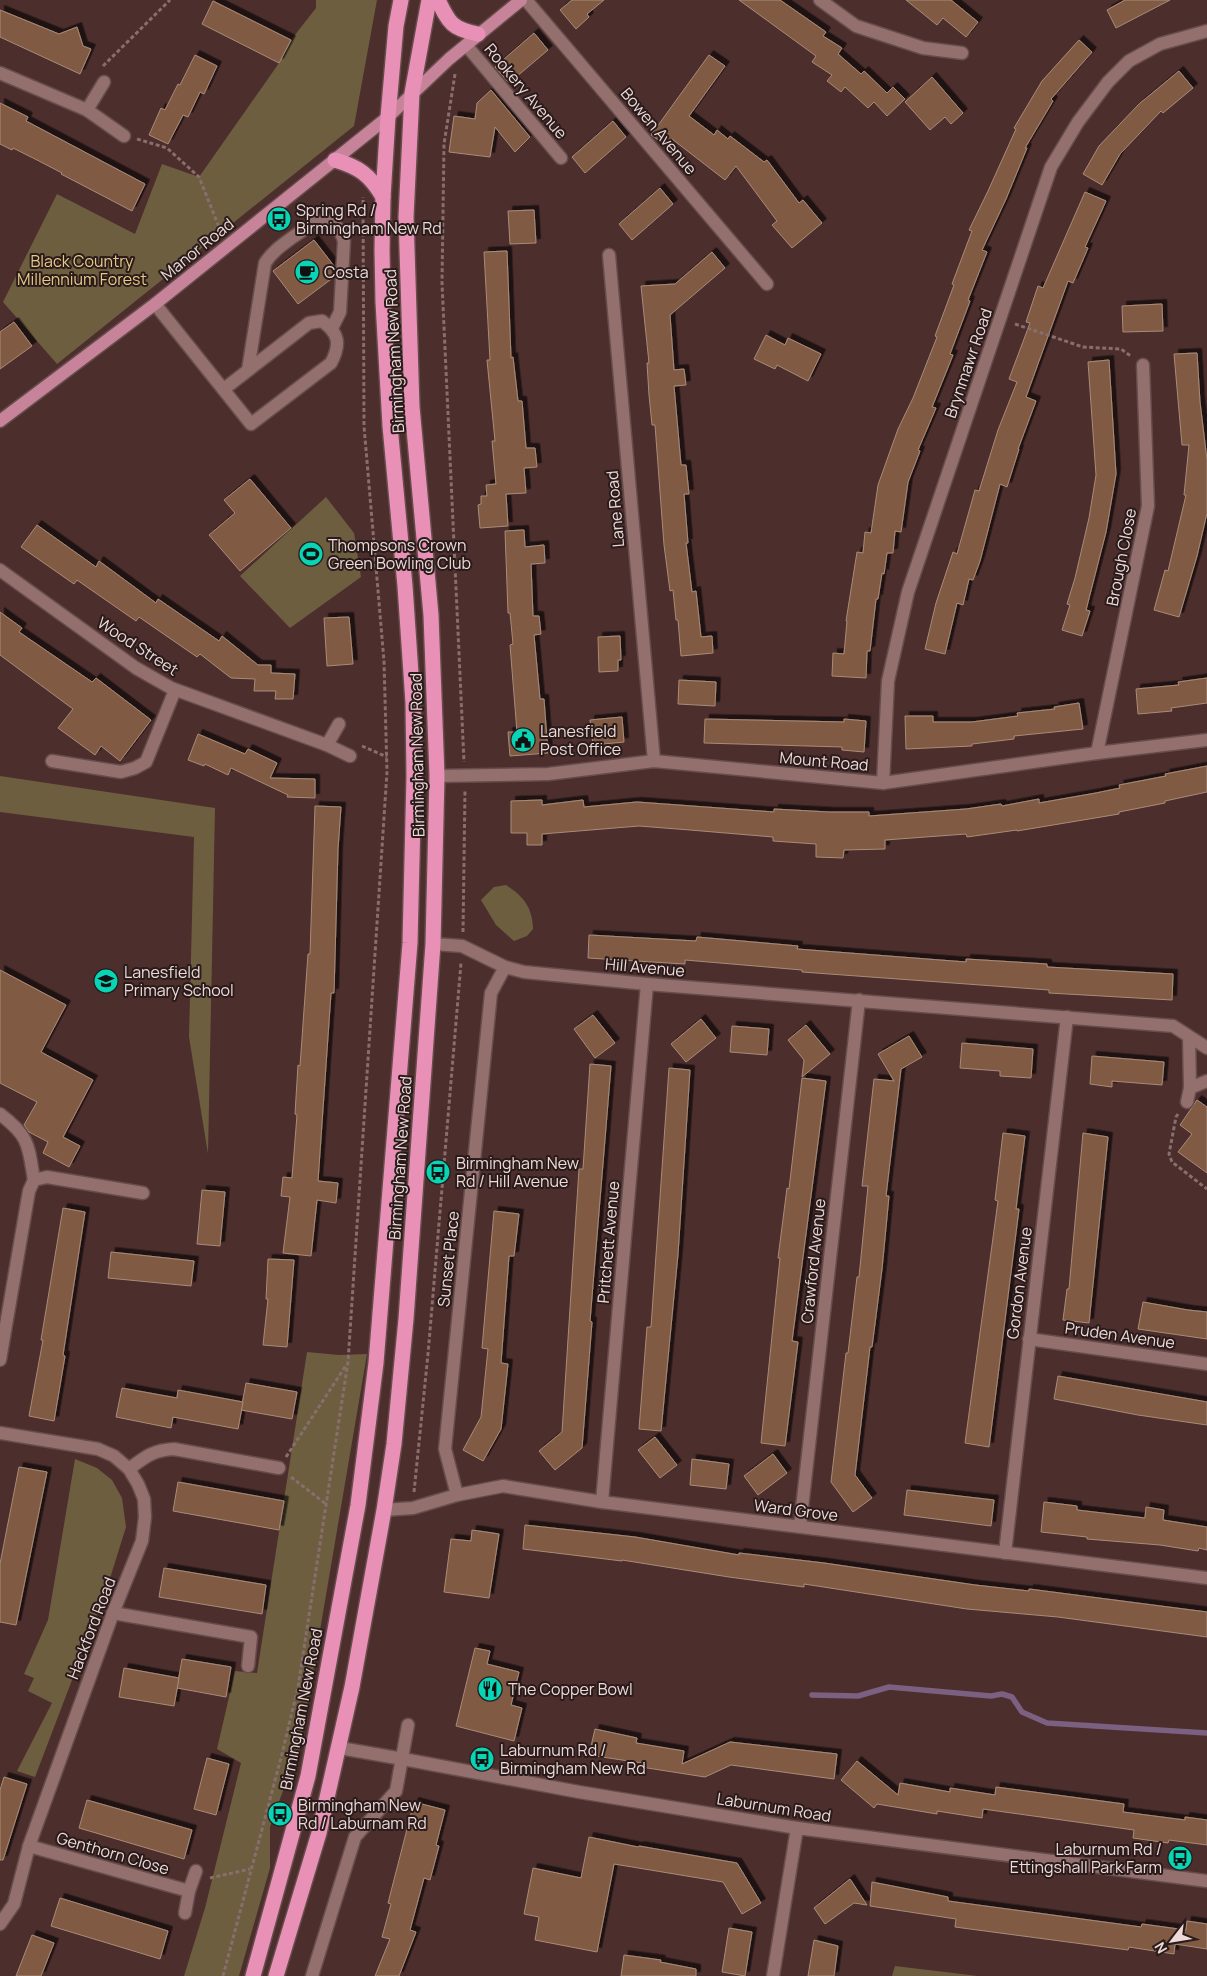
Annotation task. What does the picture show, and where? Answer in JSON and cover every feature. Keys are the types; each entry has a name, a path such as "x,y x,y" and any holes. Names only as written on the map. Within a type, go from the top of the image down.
{"highway":[{"name":"Birmingham New Road","path":"253,1976 279,1886 315,1744 358,1505 376,1363 406,1002 411,923 414,776 413,702 390,426 383,302 383,197 396,26 401,0"},
{"name":"Birmingham New Road","path":"276,1976 319,1833 340,1748 384,1510 394,1444 406,1319 433,944 437,776 431,615 412,408 406,217 412,93 429,0"},
{"path":"438,0 447,20 461,31 468,43"},
{"path":"334,160 354,166 374,182 383,197"},
{"path":"414,776 437,776"},
{"path":"358,1505 384,1510"},
{"path":"315,1744 340,1748"}],"main road":[{"name":"Manor Road","path":"0,421 155,304 388,117 468,43 521,0"}],"street":[{"name":"Bowen Avenue","path":"526,0 768,284"},
{"path":"820,0 856,26 923,48 962,53"},
{"name":"Brynmawr Road","path":"883,782 888,681 908,592 1051,167 1078,122 1108,82 1129,61 1160,44 1207,31"},
{"name":"Rookery Avenue","path":"468,43 561,158"},
{"path":"0,73 87,110 124,136"},
{"path":"87,110 104,82"},
{"path":"248,370 265,263 272,253 312,223 323,220 333,223 340,230 344,241 340,312 332,328"},
{"name":"Lane Road","path":"610,255 654,761"},
{"path":"155,304 250,424 331,363 337,351 337,338 332,328 322,321 308,323 224,389"},
{"name":"Brough Close","path":"1097,753 1148,506 1143,365"},
{"name":"Wood Street","path":"0,570 136,668 175,690 327,745 350,756"},
{"path":"52,761 121,772 146,762 175,690"},
{"path":"327,745 339,724"},
{"name":"Mount Road","path":"437,776 548,774 654,761 883,782 1207,740"},
{"name":"Hill Avenue","path":"433,944 462,946 505,967 524,972 647,984 1173,1026 1188,1037"},
{"name":"Sunset Place","path":"457,1495 445,1449 491,993 505,967"},
{"name":"Pritchett Avenue","path":"602,1502 647,984"},
{"name":"Crawford Avenue","path":"800,1526 859,1000"},
{"name":"Gordon Avenue","path":"1005,1553 1067,1017"},
{"path":"1188,1037 1207,1048"},
{"path":"1187,1102 1190,1088 1188,1037"},
{"path":"1190,1088 1207,1081"},
{"path":"0,1114 19,1130 29,1147 34,1180 29,1191 0,1360"},
{"path":"34,1180 47,1177 143,1193"},
{"name":"Pruden Avenue","path":"1029,1339 1207,1364"},
{"name":"Hackford Road","path":"0,1433 98,1449 114,1456 129,1469 138,1484 144,1499 145,1517 142,1541 113,1613 29,1846 14,1904 0,1924"},
{"path":"129,1469 159,1450 174,1449 279,1468"},
{"name":"Ward Grove","path":"384,1510 413,1508 457,1495 503,1486 602,1502 1207,1578"},
{"path":"113,1613 251,1637 248,1666"},
{"path":"312,1976 355,1837 396,1791 408,1725"},
{"name":"Laburnum Road","path":"340,1748 403,1758 579,1792 797,1828 1207,1881"},
{"path":"773,1976 797,1828"},
{"name":"Genthorn Close","path":"29,1846 192,1881"},
{"path":"186,1913 192,1881"}],"path":[{"path":"104,82 95,76 110,58 170,0"},
{"path":"413,1508 428,1354 462,946 465,775 442,283 444,144 468,43"},
{"path":"124,136 167,148 199,177 227,247"},
{"path":"223,1976 298,1687 348,1362 387,772 384,662 364,426 363,173"},
{"path":"1000,320 1083,347 1121,349 1143,365"},
{"path":"1187,1102 1176,1117 1169,1154 1172,1162 1207,1189"},
{"path":"326,1504 279,1468 348,1362"},
{"path":"192,1881 250,1869"}],"green space":[{"name":"Black Country Millennium Forest","path":"316,0 377,0 354,126 57,364 3,302 57,194 135,234 162,164 199,177 279,63 291,40 316,8"},
{"name":"Thompsons Crown Green Bowling Club","path":"326,497 354,533 361,577 290,628 240,576"},
{"path":"0,776 215,808 208,1154 189,1037 194,837 0,812"},
{"path":"506,885 526,903 532,921 533,929 527,936 514,941 496,925 481,900 494,887"},
{"path":"307,1352 339,1355 367,1354 299,1754 285,1785 270,1827 270,1868 239,1976 184,1976 205,1908 241,1763 217,1749 235,1671 257,1673"},
{"path":"75,1459 97,1468 112,1480 122,1498 126,1527 106,1591 35,1777 17,1771 52,1703 28,1691 34,1678 24,1674 48,1620"},
{"path":"895,1966 978,1976 892,1976"}],"building":[{"path":"572,0 604,0 587,14 589,17 576,29 560,10"},
{"path":"739,0 780,0 826,32 823,36 842,48 838,54 861,74 864,71 887,93 893,87 905,99 887,116 874,102 868,108 845,87 841,92 827,81 832,75 812,62 816,56"},
{"path":"906,0 951,0 978,22 966,37 943,18 937,25"},
{"path":"1125,0 1170,0 1116,28 1107,10"},
{"path":"213,1 291,40 279,63 202,24"},
{"path":"0,10 59,34 77,27 83,46 91,49 80,74 0,37"},
{"path":"534,33 548,50 509,83 495,67"},
{"path":"1079,40 1092,52 1051,99 1053,101 1025,148 1027,148 1006,199 982,250 987,252 950,354 953,355 932,407 936,408 918,450 920,451 908,482 901,532 895,531 893,553 887,553 884,574 882,573 878,599 876,599 870,651 867,651 866,678 832,676 833,653 844,654 846,621 857,552 863,553 865,532 871,533 878,485 898,429 913,398 937,337 935,336 954,285 952,284 972,231 969,230 1016,129 1014,128 1042,81"},
{"path":"195,55 217,66 204,94 200,92 188,117 183,115 168,144 149,135 161,108 165,110"},
{"path":"709,55 725,66 689,116 714,135 717,130 728,139 730,136 764,162 767,160 799,203 803,200 822,223 792,248 772,225 777,221 736,166 725,180 672,139 667,146 651,135"},
{"path":"1179,71 1193,88 1163,113 1161,111 1120,154 1102,185 1083,174 1099,146 1139,104"},
{"path":"932,77 963,113 951,124 945,117 930,130 905,102"},
{"path":"491,90 530,137 515,152 495,127 490,157 449,152 454,116 475,119 477,103"},
{"path":"0,103 28,117 26,121 145,184 132,211 39,161 13,148 12,150 0,144"},
{"path":"613,121 626,137 585,173 572,157"},
{"path":"660,188 673,204 632,240 619,224"},
{"path":"1085,192 1106,201 1085,247 1088,248 1073,283 1068,281 1026,397 1036,401 1018,449 1007,487 1000,484 980,561 973,580 969,579 963,605 957,603 945,654 925,649 936,603 953,552 957,554 975,490 979,491 998,430 1017,382 1009,379 1030,323 1026,322 1038,286 1043,288"},
{"path":"534,210 536,243 510,244 508,211"},
{"name":"Costa","path":"314,240 334,266 334,277 298,304 273,271"},
{"path":"507,251 511,358 513,357 518,401 522,401 526,448 535,448 537,467 524,468 526,493 506,494 508,526 480,528 478,505 481,504 481,496 487,496 486,485 496,484 492,441 495,441 487,360 490,360 484,252"},
{"path":"712,252 725,268 670,315 674,370 684,369 686,385 674,386 681,465 686,465 689,494 684,494 688,543 686,543 692,592 696,591 701,637 712,636 713,653 681,656 678,620 676,620 673,590 670,591 664,545 655,425 652,425 649,395 647,363 649,363 641,286 675,284"},
{"path":"1162,304 1163,331 1123,332 1122,306"},
{"path":"14,322 32,346 0,369 0,332"},
{"path":"766,335 785,345 788,338 821,354 808,381 777,365 775,369 754,359"},
{"path":"1197,353 1200,402 1207,460 1207,513 1197,556 1179,617 1154,610 1165,570 1168,571 1186,495 1184,495 1189,445 1182,445 1174,354"},
{"path":"1109,360 1116,474 1106,532 1086,610 1090,611 1082,636 1062,630 1070,605 1067,604 1089,518 1096,475 1088,362"},
{"path":"250,479 291,528 240,571 209,535 235,513 224,500"},
{"path":"37,525 96,567 99,561 156,603 158,599 219,641 222,636 258,665 271,665 271,673 295,674 293,699 275,699 276,691 254,691 255,679 231,678 200,654 197,657 139,617 136,621 77,580 74,584 21,547"},
{"path":"524,530 525,547 544,545 545,563 531,564 533,616 539,616 541,634 534,635 540,699 544,699 548,753 510,756 508,732 517,732 510,645 513,644 510,613 508,613 505,531"},
{"path":"0,612 22,628 19,632 92,682 96,678 151,720 120,761 101,746 95,755 58,728 73,709 0,655"},
{"path":"349,617 353,664 327,666 324,618"},
{"path":"620,636 621,660 618,660 618,671 599,672 598,637"},
{"path":"1207,678 1207,703 1171,708 1172,711 1138,714 1136,689 1179,685 1178,682"},
{"path":"679,680 716,682 715,706 678,704"},
{"path":"1079,703 1083,729 1014,736 1014,739 972,744 972,746 906,749 905,716 933,716 933,722 972,722 1018,716 1017,713 1055,709 1054,707"},
{"path":"622,717 624,742 593,745 590,720"},
{"path":"705,719 844,722 844,719 866,721 864,752 842,750 842,747 704,743"},
{"path":"198,734 245,754 248,749 277,763 270,778 315,779 315,798 287,797 288,795 231,768 228,775 205,764 204,766 188,760"},
{"path":"1207,766 1207,792 1165,801 1165,803 1119,812 1119,814 1017,831 967,837 966,834 885,840 885,849 844,850 843,858 816,857 816,844 773,841 773,837 639,826 542,834 542,845 527,845 527,833 511,833 511,801 542,800 542,805 583,800 584,807 637,802 774,812 774,809 869,812 869,816 966,809 1001,804 1002,806 1039,799 1039,803 1120,788 1119,785"},
{"path":"315,806 341,807 334,993 331,993 318,1181 338,1183 336,1203 317,1200 311,1256 283,1253 290,1197 281,1196 283,1177 292,1178 297,1115 295,1114 298,1065 300,1066 308,954 310,954"},
{"path":"589,935 696,941 697,937 798,946 797,949 966,962 966,959 1047,964 1047,967 1173,974 1172,1000 1049,993 1049,990 802,972 802,970 685,960 685,964 588,958"},
{"path":"0,970 66,1005 41,1052 93,1080 63,1137 80,1146 69,1167 43,1153 48,1142 29,1132 24,1125 37,1102 0,1083"},
{"path":"593,1015 615,1043 595,1058 574,1029"},
{"path":"701,1019 716,1038 686,1062 671,1044"},
{"path":"806,1025 830,1054 802,1077 804,1060 788,1040"},
{"path":"732,1026 769,1029 767,1055 730,1052"},
{"path":"909,1036 922,1057 901,1069 886,1196 889,1196 882,1269 872,1347 870,1347 855,1475 872,1498 853,1512 831,1482 846,1353 848,1353 857,1277 859,1277 868,1186 862,1186 874,1079 894,1081 878,1054"},
{"path":"962,1043 1033,1049 1031,1078 1000,1076 1000,1071 960,1068"},
{"path":"1092,1056 1164,1062 1162,1085 1112,1081 1112,1087 1090,1084"},
{"path":"590,1064 611,1066 590,1321 592,1322 582,1448 555,1470 539,1451 562,1432 579,1169 583,1169"},
{"path":"669,1068 690,1070 678,1254 661,1431 639,1429 647,1327 651,1327"},
{"path":"802,1078 826,1081 792,1341 798,1342 785,1446 761,1443 780,1258 778,1258 787,1188 789,1189"},
{"path":"1197,1100 1207,1107 1207,1173 1178,1152 1192,1134 1180,1125"},
{"path":"1003,1133 1025,1136 1016,1209 1019,1209 989,1447 965,1443 998,1201 995,1200"},
{"path":"1083,1133 1108,1137 1089,1323 1063,1320 1067,1289 1069,1289"},
{"path":"202,1190 225,1192 220,1246 197,1244"},
{"path":"63,1208 85,1212 54,1421 29,1416 43,1340 41,1340"},
{"path":"494,1211 519,1214 514,1256 509,1256 501,1363 508,1364 501,1429 483,1461 463,1450 481,1417 488,1349 482,1348"},
{"path":"111,1252 194,1261 191,1286 108,1278"},
{"path":"268,1259 294,1260 287,1347 263,1345 268,1299 266,1299"},
{"path":"1143,1302 1207,1312 1207,1339 1138,1329"},
{"path":"1058,1376 1207,1402 1207,1425 1138,1415 1054,1399"},
{"path":"246,1383 297,1392 292,1419 241,1410"},
{"path":"122,1388 177,1398 178,1390 243,1402 238,1429 173,1417 171,1428 116,1417"},
{"path":"655,1437 677,1465 660,1478 638,1450"},
{"path":"773,1454 787,1473 758,1495 744,1476"},
{"path":"692,1459 729,1464 726,1489 690,1485"},
{"path":"19,1467 47,1472 16,1625 0,1622 0,1564"},
{"path":"178,1482 284,1501 279,1530 173,1511"},
{"path":"907,1490 994,1500 991,1526 904,1515"},
{"path":"1044,1502 1077,1506 1077,1510 1145,1518 1146,1507 1164,1510 1163,1520 1207,1527 1207,1550 1199,1548 1198,1551 1160,1545 1087,1539 1087,1537 1041,1532"},
{"path":"525,1525 635,1537 739,1555 739,1553 824,1563 975,1585 1029,1591 1029,1589 1207,1612 1207,1637 1058,1617 967,1609 804,1584 804,1587 622,1560 523,1549"},
{"path":"472,1530 499,1534 489,1598 444,1592 451,1539 471,1541"},
{"path":"164,1568 266,1585 262,1614 159,1597"},
{"name":"The Copper Bowl","path":"475,1648 490,1651 487,1664 519,1672 511,1705 522,1708 514,1741 456,1726"},
{"path":"182,1659 231,1667 226,1697 177,1688"},
{"path":"124,1668 179,1678 174,1706 119,1697"},
{"path":"595,1729 637,1738 636,1743 684,1751 682,1764 730,1742 837,1754 834,1779 731,1765 705,1777 641,1767 642,1763 589,1755"},
{"path":"207,1758 229,1764 216,1815 194,1809"},
{"path":"857,1761 898,1795 900,1783 950,1792 950,1788 995,1795 996,1787 1124,1804 1123,1812 1185,1820 1185,1817 1207,1820 1207,1845 1169,1840 1168,1843 1133,1838 1134,1830 983,1809 982,1818 937,1811 937,1814 877,1804 874,1808 841,1780"},
{"path":"4,1777 27,1784 3,1860 0,1860 0,1790"},
{"path":"87,1800 192,1830 184,1859 79,1828"},
{"path":"414,1802 445,1810 436,1845 439,1846 430,1880 424,1878 410,1930 416,1932 399,1976 375,1976 390,1939 382,1937 391,1904 388,1903"},
{"path":"589,1837 737,1863 761,1903 742,1914 723,1882 614,1864 597,1952 535,1940 539,1917 524,1914 533,1868 581,1878"},
{"path":"850,1879 867,1905 854,1903 825,1924 814,1908"},
{"path":"872,1882 948,1897 948,1901 1141,1927 1142,1924 1186,1930 1187,1921 1207,1924 1207,1949 1175,1944 1174,1954 1129,1947 1128,1950 955,1927 956,1919 870,1906"},
{"path":"60,1898 168,1931 160,1959 51,1926"},
{"path":"729,1928 752,1932 745,1976 722,1972"},
{"path":"32,1935 54,1943 41,1976 16,1976"},
{"path":"814,1940 838,1946 834,1976 808,1976"},
{"path":"624,1955 661,1960 660,1962 696,1969 696,1976 621,1976"}],"waterway":[{"path":"812,1695 858,1696 889,1687 991,1696 1002,1694 1012,1697 1022,1712 1047,1723 1207,1733"}],"place":[{"name":"Spring Rd / Birmingham New Rd","path":"279,219"},
{"name":"Costa","path":"307,272"},
{"name":"Thompsons Crown Green Bowling Club","path":"311,554"},
{"name":"Lanesfield Post Office","path":"523,740"},
{"name":"Lanesfield Primary School","path":"106,981"},
{"name":"Birmingham New Rd / Hill Avenue","path":"438,1172"},
{"name":"The Copper Bowl","path":"490,1689"},
{"name":"Laburnum Rd / Birmingham New Rd","path":"482,1759"},
{"name":"Birmingham New Rd / Laburnam Rd","path":"280,1814"},
{"name":"Laburnum Rd / Ettingshall Park Farm","path":"1180,1858"}]}
